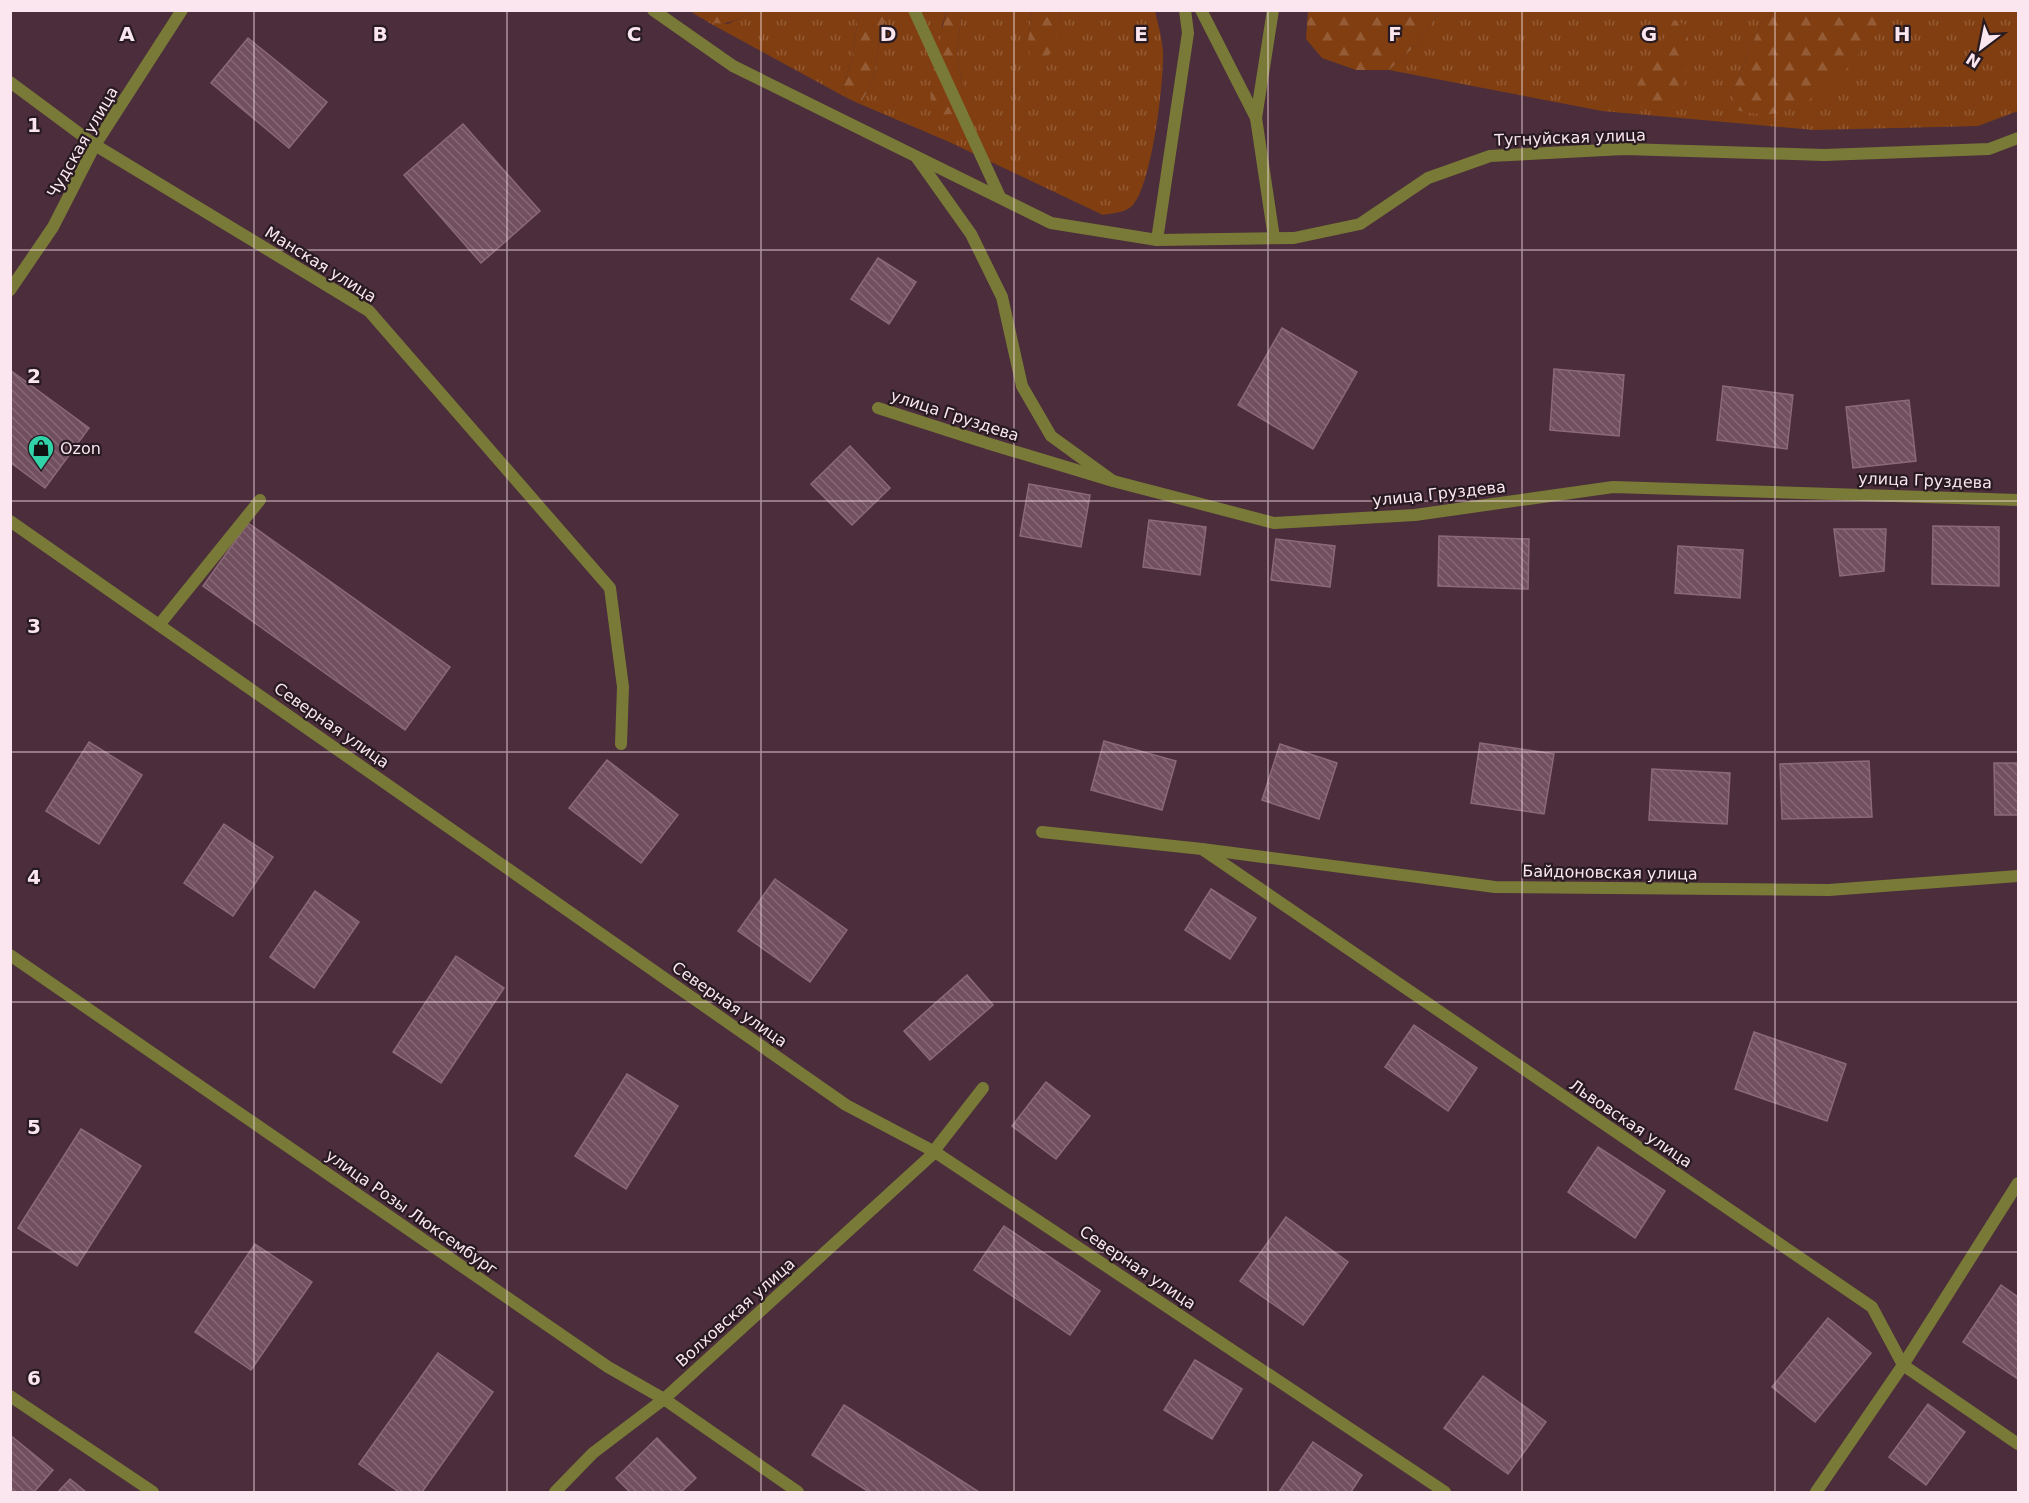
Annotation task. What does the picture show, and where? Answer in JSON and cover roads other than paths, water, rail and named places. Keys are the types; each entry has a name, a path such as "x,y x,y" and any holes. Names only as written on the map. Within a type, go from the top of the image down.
{"street":[{"name":"Чудская улица","path":"10,290 53,227 95,145 182,10"},
{"name":"Тугнуйская улица","path":"653,10 733,66 1052,223 1157,240 1294,238 1360,224 1428,178 1490,156 1624,149 1824,155 1989,149 2019,138"},
{"path":"914,10 1000,197"},
{"path":"1157,240 1188,33 1185,10"},
{"path":"1201,10 1256,118"},
{"path":"1273,10 1256,118 1274,238"},
{"name":"Манская улица","path":"10,82 95,145 369,311 610,588 623,687 621,744"},
{"path":"917,158 971,234 1002,297 1022,386 1051,436 1113,481"},
{"name":"улица Груздева","path":"878,408 1113,481 1274,522 1415,516 1613,487 2019,500"},
{"path":"159,625 260,500"},
{"name":"Северная улица","path":"10,521 846,1105 932,1154 1445,1492"},
{"name":"Байдоновская улица","path":"1042,832 1202,849 1495,887 1829,890 2019,876"},
{"name":"Львовская улица","path":"1202,849 1872,1307 1903,1365 2019,1444"},
{"name":"улица Розы Люксембург","path":"10,955 608,1367 664,1399 798,1492"},
{"name":"Волховская улица","path":"555,1492 593,1453 664,1399 932,1154 983,1088"},
{"path":"1816,1492 1903,1365 2019,1183"},
{"path":"10,1396 153,1492"}],"place":[{"name":"Ozon","path":"41,471"}]}
